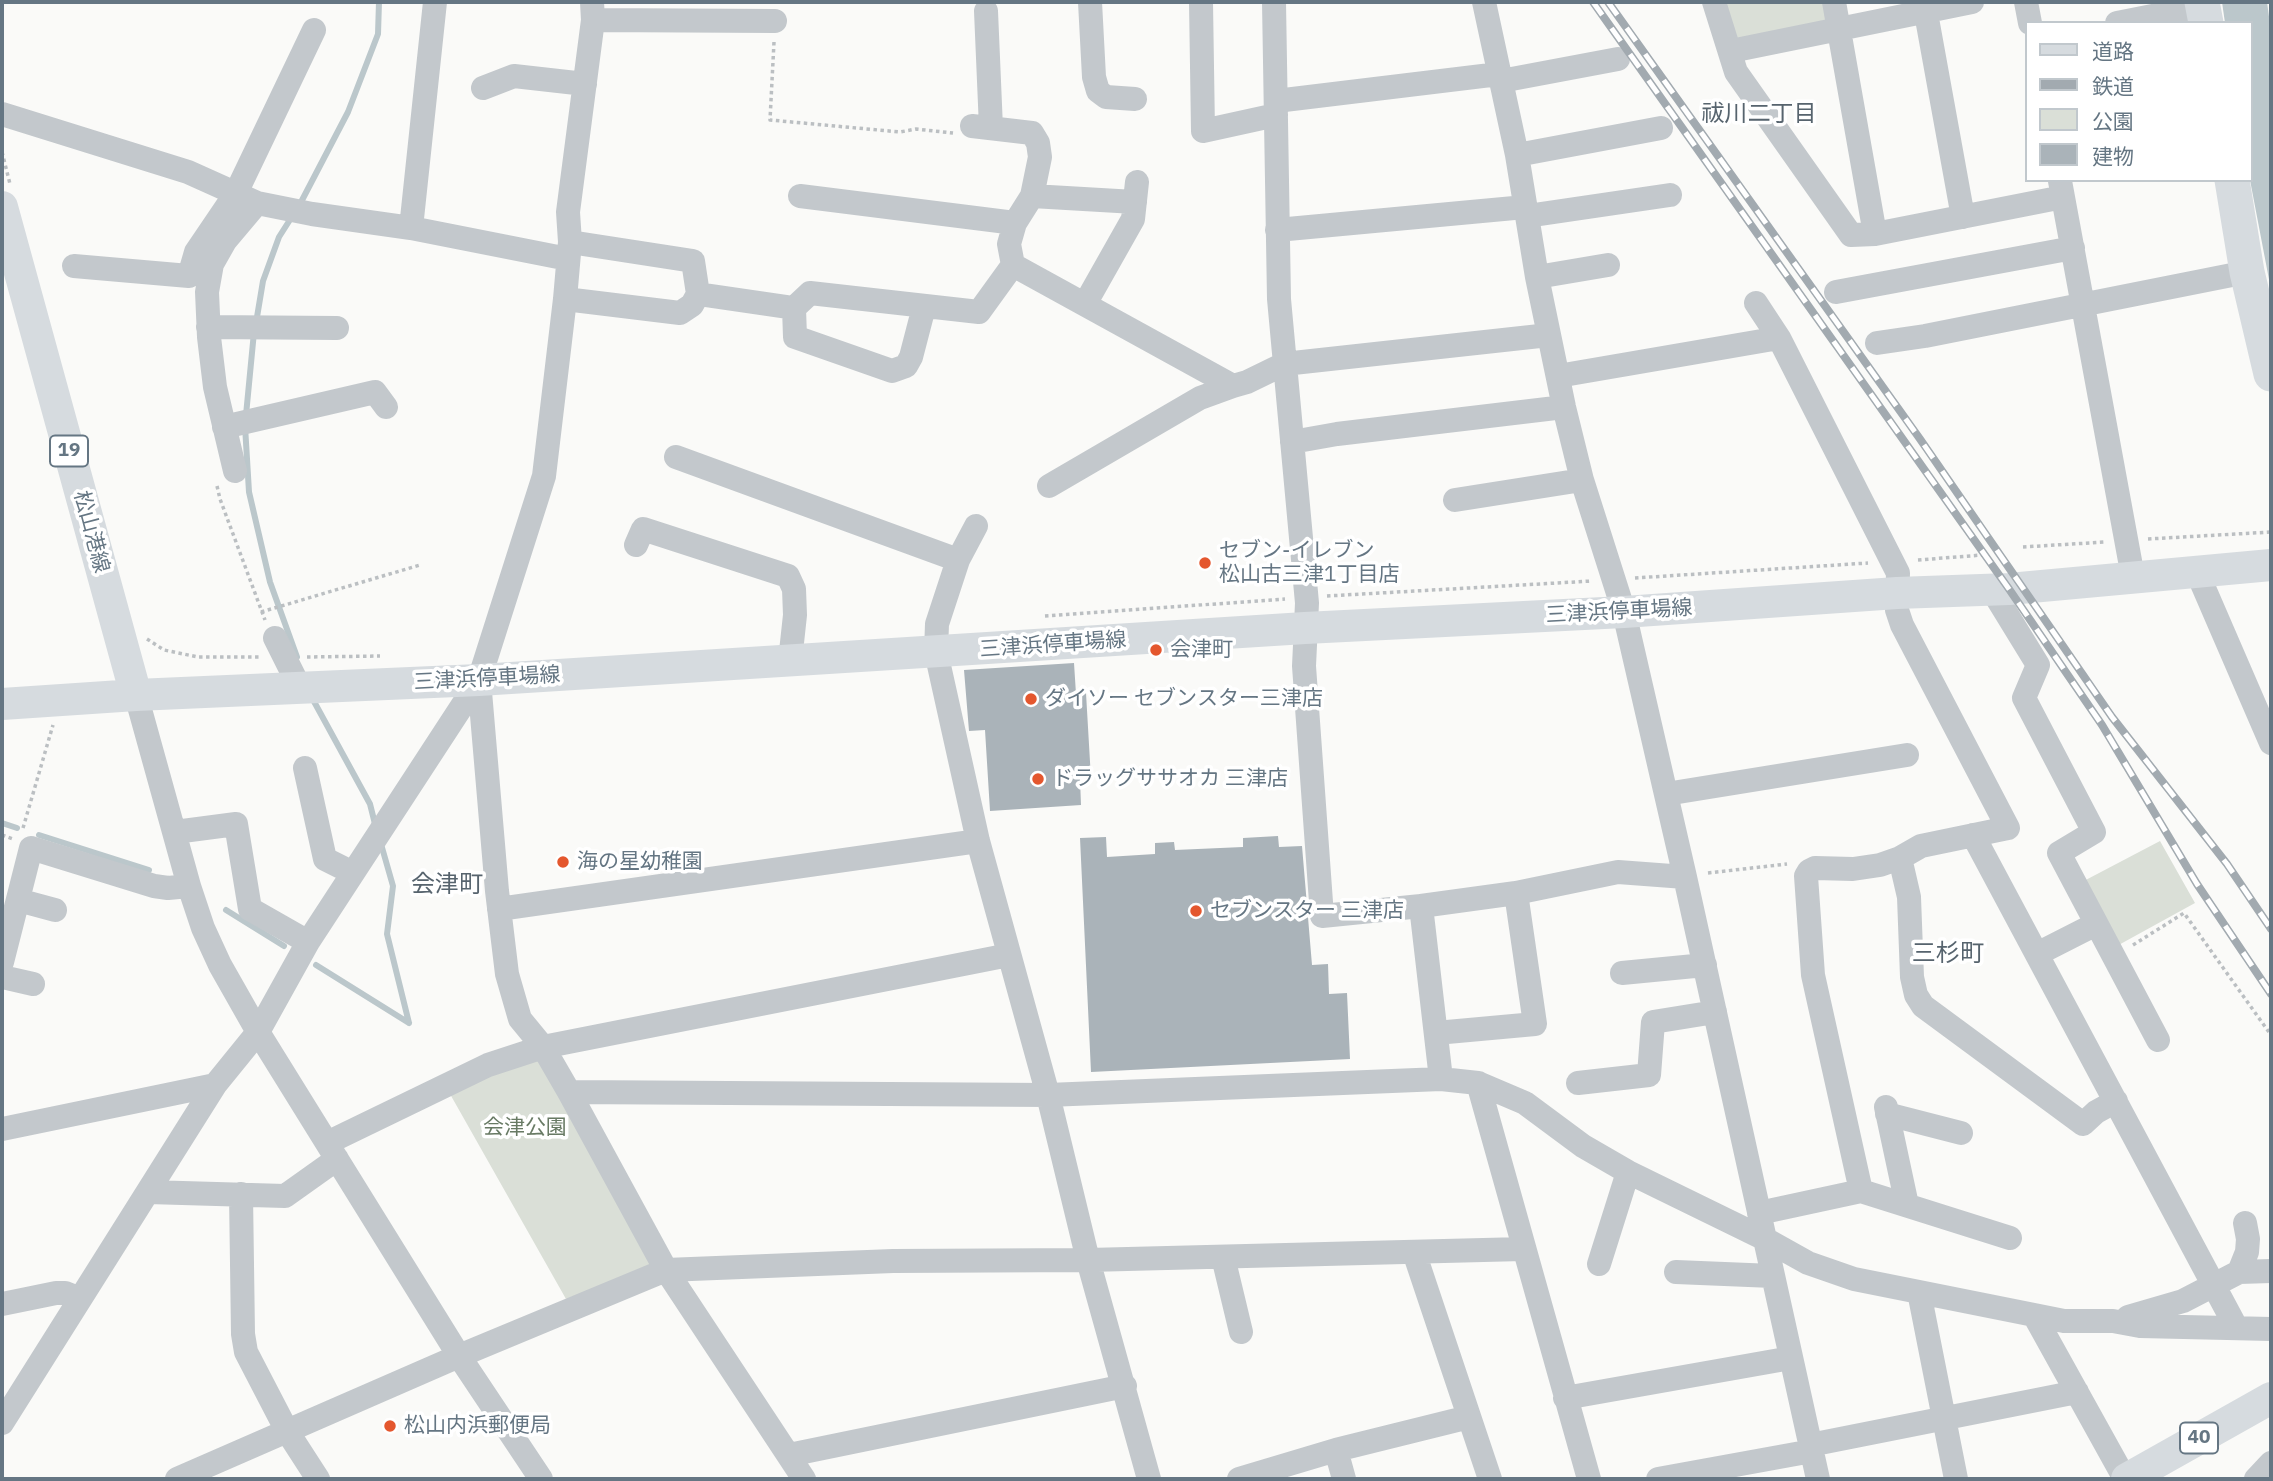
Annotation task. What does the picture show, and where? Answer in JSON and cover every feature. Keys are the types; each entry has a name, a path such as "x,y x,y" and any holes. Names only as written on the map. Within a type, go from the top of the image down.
{"highway":[{"path":"2232,182 2248,272 2271,374"}],"main road":[{"name":"松山港線","path":"2,207 136,695"},
{"name":"三津浜停車場線","path":"2,704 136,695 479,680 936,652 1306,613 1624,612 1897,593 1992,590 2271,565"},
{"name":"40","path":"2126,1479 2271,1398"}],"street":[{"path":"411,228 435,2"},
{"path":"1090,2 1094,77 1098,91 1106,97 1135,99"},
{"path":"1201,2 1203,131 1276,108 1618,59"},
{"path":"1274,2 1279,299 1306,613 1304,666 1322,916 1516,893 1618,872 1685,877"},
{"path":"1486,2 1564,407 1582,480 1624,612 1818,1479"},
{"path":"1714,2 1736,72 1851,235 1875,234 1964,217 2062,189 2133,577"},
{"path":"1834,2 1875,234"},
{"path":"1731,51 1839,29 1925,6 1972,2"},
{"path":"2026,2 2030,21"},
{"path":"1925,6 1964,217"},
{"path":"2130,21 2203,10"},
{"path":"2,1423 215,1085 258,1032 308,942 479,680 544,475 565,299 569,251 568,212 592,11 775,21"},
{"path":"924,307 911,357 906,366 892,371 795,337 794,308 810,293 979,312 1013,265 1009,244 1015,223 1032,196 1040,158 1038,143 1032,133 981,127 980,24"},
{"path":"235,471 215,387 208,327 207,292 212,264 232,232 247,198 314,30"},
{"path":"483,88 514,76 585,83"},
{"path":"2,114 188,172 247,198 312,214 569,251 693,261 698,294 692,305 680,313 565,299"},
{"path":"1517,155 1661,128"},
{"path":"1032,196 1136,192 1133,219 1085,304"},
{"path":"1278,230 1526,211 1670,195"},
{"path":"800,196 1015,223"},
{"path":"74,266 189,276 196,252 247,198"},
{"path":"1836,292 2073,248"},
{"path":"1013,265 1233,386"},
{"path":"1537,277 1608,265"},
{"path":"1877,343 1926,336 2248,272"},
{"path":"698,294 794,308"},
{"path":"1756,303 1779,338 1898,573 1897,610 1902,625 2008,828 1921,846 1880,865 1853,869 1815,868 1809,870 1806,876 1813,975 1861,1191"},
{"path":"208,327 337,328"},
{"path":"1049,486 1200,398 1247,382 1284,364 1549,335"},
{"path":"1558,376 1779,338"},
{"path":"224,427 375,392 386,407"},
{"path":"1292,442 1564,407"},
{"path":"676,457 958,560"},
{"path":"1455,500 1582,480"},
{"path":"976,526 958,560 935,631 936,652 978,841 1048,1095 1088,1260 1149,1479"},
{"path":"636,545 643,529 788,576 794,589 796,615 790,661"},
{"path":"2197,572 2271,743"},
{"path":"1992,590 2038,665 2024,698 2094,832 2059,853 2158,1041"},
{"path":"279,648 308,688"},
{"path":"479,680 499,909 507,974 520,1018 543,1047 666,1270 804,1479"},
{"path":"136,695 189,886 203,928 220,965 258,1032 459,1356 541,1479"},
{"path":"1666,794 1907,755"},
{"path":"305,768 325,859 353,873"},
{"path":"175,832 236,824 250,909 308,942"},
{"path":"1973,835 2236,1327"},
{"path":"499,909 978,841"},
{"path":"2,962 31,848 154,886 189,886"},
{"path":"1900,858 1909,897 1912,977 1916,995 1923,1006 2083,1124 2096,1112 2116,1101"},
{"path":"1436,1033 1535,1024 1516,893"},
{"path":"18,900 55,910"},
{"path":"1421,906 1441,1079"},
{"path":"2037,954 2096,924"},
{"path":"148,1192 285,1196 332,1151 488,1065 543,1047 1009,956"},
{"path":"1622,973 1705,965"},
{"path":"2,977 33,984"},
{"path":"1578,1083 1649,1075 1653,1022 1715,1012"},
{"path":"569,1092 1048,1095 1441,1079 1478,1083 1525,1103 1583,1146 1628,1172 1808,1263 1854,1279 2064,1321 2271,1329"},
{"path":"1478,1083 1589,1479"},
{"path":"2,1129 215,1085"},
{"path":"1907,1205 1886,1111 1961,1133"},
{"path":"1599,1264 1628,1172"},
{"path":"1759,1213 1861,1191 2010,1238"},
{"path":"241,1194 243,1334 246,1352 287,1431 318,1479"},
{"path":"2239,1272 2247,1252 2245,1223"},
{"path":"177,1479 459,1356 666,1270 893,1261 1088,1260 1523,1249"},
{"path":"1414,1252 1490,1479"},
{"path":"1223,1257 1241,1332"},
{"path":"2113,1321 2183,1301 2239,1272 2271,1271"},
{"path":"1676,1272 1773,1276"},
{"path":"1919,1292 1956,1479"},
{"path":"2,1304 56,1293 65,1293 80,1299"},
{"path":"2034,1315 2126,1479"},
{"path":"1566,1398 1791,1358"},
{"path":"789,1455 1125,1386"},
{"path":"1658,1479 2077,1392"},
{"path":"1239,1479 1336,1450 1469,1417"},
{"path":"1336,1450 1344,1479"},
{"path":"2256,1479 2271,1463"}],"path":[{"path":"775,21 770,120 900,132 916,130 956,134 981,127"},
{"path":"1037,617 1306,613 1613,580 1982,555"},
{"path":"261,612 420,565"},
{"path":"164,650 198,657 279,648 391,656"},
{"path":"19,840 55,721"},
{"path":"1685,877 1721,870 1802,862 1809,870"},
{"path":"2114,957 2184,914 2271,1035"}],"green space":[{"path":"1720,2 1828,2 1832,26 1735,45"},
{"path":"2160,841 2195,903 2115,947 2080,883"},
{"name":"会津公園","path":"540,1054 651,1266 566,1299 450,1094"}],"shaded area":[{"path":"2222,2 2267,2 2271,31 2271,290 2250,182 2252,21 2225,21"}],"building":[{"path":"1074,663 1076,694 1086,693 1091,779 1080,779 1081,805 990,811 985,730 969,731 964,670"},
{"name":"セブンスター 三津店","path":"1278,836 1279,847 1302,846 1312,965 1328,964 1329,994 1347,993 1350,1059 1091,1072 1080,838 1106,837 1107,857 1155,854 1155,843 1174,842 1175,850 1243,847 1243,838"}],"waterway":[{"path":"299,206 348,112 378,34 379,2"},
{"path":"256,323 263,281 279,237 293,215"},
{"path":"246,415 254,332"},
{"path":"245,426 249,492 270,582 297,657"},
{"path":"311,696 370,804 375,824"},
{"path":"2,823 17,828"},
{"path":"39,835 149,870"},
{"path":"381,844 393,886 387,934 409,1023"},
{"path":"226,910 284,946"},
{"path":"316,965 409,1023"}],"railway":[{"path":"1593,2 2009,589 2102,725 2197,884 2271,994"},
{"path":"1608,2 1920,439 2112,717 2227,864 2271,929"}],"place":[{"name":"セブン-イレブン 松山古三津1丁目店","path":"1205,563"},
{"name":"会津町","path":"1156,650"},
{"name":"ダイソー セブンスター三津店","path":"1031,699"},
{"name":"ドラッグササオカ 三津店","path":"1038,779"},
{"name":"海の星幼稚園","path":"563,862"},
{"name":"セブンスター 三津店","path":"1196,911"},
{"name":"松山内浜郵便局","path":"390,1426"}],"district":[{"name":"祓川二丁目","path":"1759,114"},
{"name":"会津町","path":"447,885"},
{"name":"三杉町","path":"1948,954"}]}
